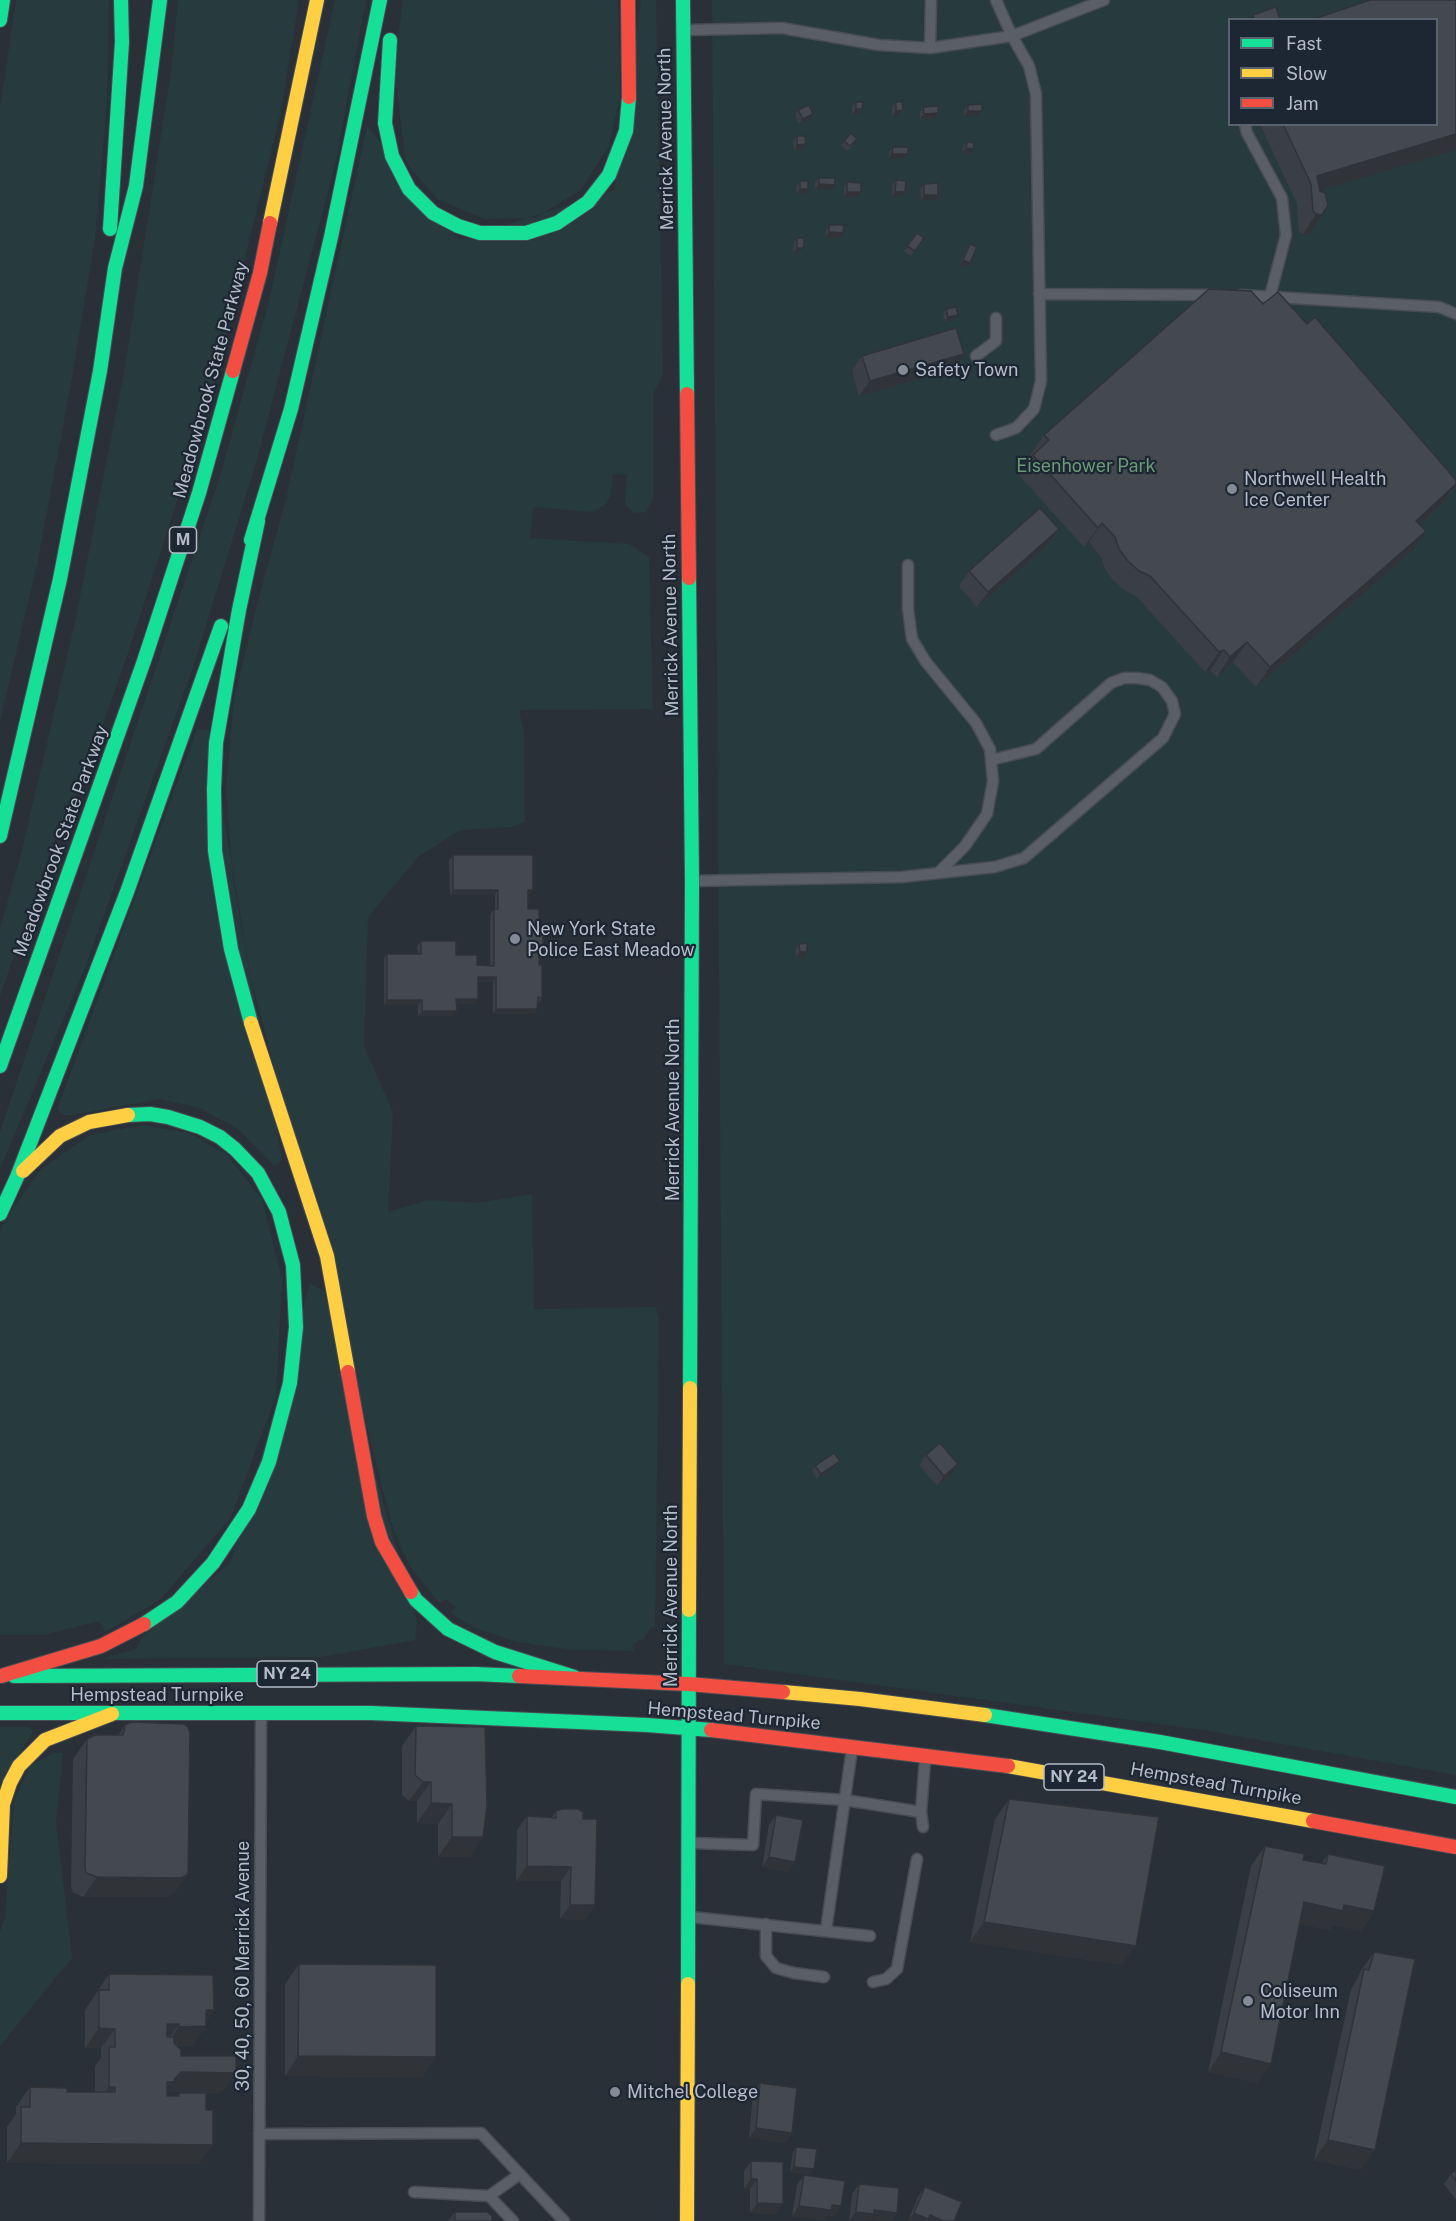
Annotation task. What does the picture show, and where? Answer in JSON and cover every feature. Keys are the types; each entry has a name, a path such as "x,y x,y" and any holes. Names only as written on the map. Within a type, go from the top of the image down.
{"main road":[{"path":"0,20 3,0"},
{"path":"108,317 109,232 122,42 121,0"},
{"path":"0,836 60,579 100,371 115,268 136,186 160,0"},
{"name":"Meadowbrook State Parkway","path":"0,1066 144,661 199,493 260,273 317,0"},
{"path":"0,1214 17,1177 128,892 258,521 291,409 329,248 380,0"},
{"path":"392,23 385,123 392,156 409,189 433,213 458,226 480,233 526,233 556,223 573,213 588,202 609,175 626,131 629,98 628,0"},
{"name":"Merrick Avenue North","path":"683,0 692,881 687,2221"},
{"path":"258,521 239,610 216,743 215,851 231,949 244,1000 327,1256 374,1515 382,1542 398,1573 416,1600 435,1618 464,1637 495,1652 574,1677"},
{"path":"1,1676 105,1645 136,1630 177,1602 213,1563 249,1509 269,1462 290,1383 296,1327 293,1265 279,1212 258,1173 220,1137 200,1127 168,1117 150,1114 117,1116 88,1122 60,1136 17,1177"},
{"name":"Hempstead Turnpike","path":"1,1676 475,1674 688,1684 860,1699 1020,1720 1160,1742 1456,1797"},
{"name":"Hempstead Turnpike","path":"0,1713 371,1713 688,1728 984,1762 1178,1795 1456,1847"},
{"path":"0,1876 3,1804 10,1783 19,1767 45,1740 112,1714"}],"lane":[{"path":"930,48 931,0"},
{"path":"996,0 1029,66 1036,93 1041,381 1034,409 1016,428 996,435"},
{"path":"683,30 782,28 879,45 930,48 1012,36 1104,0"},
{"path":"1245,126 1282,198 1286,235 1270,296"},
{"path":"1039,294 1270,296 1438,307 1456,314"},
{"path":"976,356 996,341 996,318"},
{"path":"908,565 908,609 912,639 926,662 976,723 990,749 993,781 987,814 965,846 939,872"},
{"path":"692,881 902,877 995,867 1024,858 1163,738 1175,714 1172,700 1162,687 1150,680 1124,678 1111,683 1036,749 991,760"},
{"name":"30, 40, 50, 60 Merrick Avenue","path":"259,2221 261,1712"},
{"path":"826,1930 853,1746"},
{"path":"923,1827 921,1812 925,1754"},
{"path":"688,1843 753,1845 756,1794 845,1800 921,1812"},
{"path":"873,1982 886,1979 897,1969 917,1859"},
{"path":"688,1917 870,1936"},
{"path":"765,1924 766,1956 776,1968 824,1977"},
{"path":"259,2133 481,2133 564,2221"},
{"path":"414,2192 489,2196 520,2174"},
{"path":"489,2196 513,2221"}],"green space":[{"path":"16,0 109,0 107,103 95,239 72,378 38,560 0,721 0,108"},
{"path":"178,0 299,0 280,116 210,399 128,653 85,775 52,847 0,996 0,928 22,850 75,622 123,378 171,71"},
{"path":"335,0 366,0 335,165 256,463 194,664 86,965 0,1169 0,1132 220,476 269,301"},
{"path":"403,0 618,0 620,97 609,146 581,190 535,218 485,219 437,199 406,163 394,69"},
{"path":"641,0 656,0 663,374 653,394 653,498 646,512 634,513 625,504 627,475 613,474 611,495 604,506 593,512 533,507 530,538 629,544 649,557 653,709 519,710 524,733 525,822 512,827 460,830 419,856 368,917 364,1046 393,1112 388,1212 428,1200 478,1203 532,1194 534,1309 656,1307 659,1321 655,1628 651,1627 644,1639 632,1646 635,1651 573,1650 517,1642 475,1628 450,1613 456,1607 446,1599 440,1604 409,1565 392,1525 250,974 233,879 226,789 234,700 286,499 367,126 460,240 614,190"},
{"name":"Eisenhower Park","path":"712,0 1456,0 1456,1775 1203,1730 724,1664"},
{"path":"197,729 209,730 282,1160 274,1166 238,1129 200,1108 160,1099 66,1116 57,1110"},
{"path":"141,1125 189,1133 226,1154 262,1199 282,1279 276,1396 231,1517 160,1600 105,1632 99,1621 44,1635 0,1635 0,1232 4,1222 40,1170 90,1135"},
{"path":"310,1283 324,1291 417,1621 415,1640 321,1657 102,1659 136,1649 143,1636 231,1562"},
{"path":"0,1727 29,1727 33,1732 0,1784"},
{"path":"53,1753 63,1753 56,1822 72,1958 0,2046 0,1933 5,1916 14,1800 30,1766"}],"building":[{"path":"1370,0 1456,0 1456,134 1317,176 1320,191 1325,193 1328,205 1322,215 1313,211 1311,184 1284,126 1438,126 1438,18 1317,18"},
{"path":"1276,7 1279,18 1254,18 1253,15"},
{"path":"856,102 863,102 862,109 856,109"},
{"path":"896,102 902,102 903,110 896,111"},
{"path":"982,104 982,111 968,111 968,105"},
{"path":"809,105 813,114 803,119 798,110"},
{"path":"938,106 938,113 924,114 923,107"},
{"path":"851,133 857,139 850,146 844,141"},
{"path":"797,136 805,136 806,144 797,145"},
{"path":"967,142 974,143 973,149 966,148"},
{"path":"893,147 908,147 908,154 892,154"},
{"path":"819,178 835,178 835,185 819,184"},
{"path":"896,180 906,181 905,192 895,192"},
{"path":"800,181 808,181 808,189 800,189"},
{"path":"847,182 861,183 861,192 847,192"},
{"path":"938,183 938,195 924,195 924,184"},
{"path":"829,225 844,225 843,233 829,232"},
{"path":"917,233 924,238 915,251 907,246"},
{"path":"797,238 804,238 802,248 797,248"},
{"path":"970,244 977,247 970,263 963,260"},
{"name":"Northwell Health Ice Center","path":"1209,289 1251,291 1263,304 1278,292 1307,324 1315,317 1456,480 1456,484 1416,521 1426,531 1270,667 1247,642 1230,657 1224,650 1219,652 1150,576 1139,571 1128,561 1119,549 1115,537 1102,523 1098,528 1033,455 1049,440 1044,435"},
{"path":"956,307 958,315 948,317 946,309"},
{"path":"956,328 964,354 870,381 862,356"},
{"path":"1040,508 1059,529 988,592 969,571"},
{"name":"New York State Police East Meadow","path":"453,855 533,855 533,890 528,890 528,909 539,909 539,927 543,927 543,948 539,949 539,965 542,965 542,998 538,997 537,1009 496,1009 496,977 478,977 478,999 456,999 457,1011 422,1011 422,1000 387,1000 387,954 421,954 421,941 456,941 456,955 477,955 477,965 494,966 494,909 498,909 498,890 453,890"},
{"path":"807,943 807,952 800,952 799,944"},
{"path":"940,1443 958,1464 944,1476 926,1455"},
{"path":"834,1453 840,1461 821,1474 815,1466"},
{"path":"131,1722 184,1724 190,1733 188,1874 181,1878 97,1877 86,1873 87,1739 95,1735 123,1735 125,1725"},
{"path":"416,1726 485,1727 487,1805 483,1837 452,1837 452,1804 431,1803 431,1782 423,1782 415,1775"},
{"path":"1009,1799 1159,1817 1136,1946 984,1922"},
{"path":"578,1809 583,1812 583,1819 597,1819 595,1905 570,1905 571,1867 527,1866 527,1816 556,1818 556,1811"},
{"path":"776,1815 803,1820 795,1862 769,1857"},
{"name":"Coliseum Motor Inn","path":"1265,1846 1304,1854 1303,1860 1326,1864 1328,1854 1385,1866 1374,1911 1344,1905 1343,1911 1304,1902 1271,2064 1221,2052"},
{"path":"1374,1952 1415,1959 1375,2150 1328,2140 1364,1969 1369,1970"},
{"path":"299,1964 436,1965 436,2057 298,2056"},
{"path":"109,1974 213,1975 214,2010 206,2010 206,2026 179,2027 179,2024 167,2024 167,2037 174,2037 174,2043 181,2050 181,2056 236,2056 236,2073 181,2072 174,2082 167,2082 167,2096 179,2096 179,2093 206,2093 206,2110 213,2110 213,2145 21,2143 21,2107 30,2107 30,2087 67,2088 67,2092 115,2092 115,2087 109,2087 109,2047 115,2047 115,2029 99,2028 99,1990 109,1990"},
{"path":"760,2083 797,2088 792,2133 756,2128"},
{"path":"796,2147 817,2149 814,2169 794,2167"},
{"path":"751,2161 783,2162 783,2204 757,2203 757,2179 751,2179"},
{"path":"1456,2170 1456,2181 1451,2174"},
{"path":"804,2175 845,2181 841,2206 832,2205 831,2210 799,2206"},
{"path":"859,2184 899,2188 897,2213 874,2210 874,2214 856,2212"},
{"path":"925,2187 962,2202 954,2221 943,2221 930,2215 928,2219 914,2213"},
{"path":"455,2212 487,2212 492,2216 492,2221 455,2221"}],"traffic: fast":[{"path":"0,20 3,0"},
{"path":"110,229 122,42 121,0"},
{"path":"0,836 60,579 100,371 115,268 136,186 160,0"},
{"path":"251,540 291,409 331,237 380,0"},
{"path":"683,0 687,394"},
{"path":"390,40 385,123 392,156 409,189 433,213 458,226 480,233 526,233 557,223 588,202 609,175 626,131 629,97"},
{"path":"0,1066 144,661 199,493 233,371"},
{"path":"251,1023 231,949 215,851 214,789 216,743 239,610 258,521"},
{"path":"689,578 692,881 690,1388"},
{"path":"0,1214 17,1177 127,892 221,626"},
{"path":"128,1115 150,1114 200,1127 220,1137 258,1173 279,1212 293,1265 296,1327 290,1383 269,1462 249,1509 213,1563 177,1602 144,1624"},
{"path":"411,1592 416,1600 448,1629 495,1652 574,1677"},
{"path":"688,1984 689,1610"},
{"path":"14,1676 475,1674 519,1676"},
{"path":"0,1713 371,1713 711,1730"},
{"path":"985,1715 1160,1742 1456,1797"}],"traffic: slow":[{"path":"270,223 317,0"},
{"path":"251,1023 327,1256 348,1372"},
{"path":"23,1171 60,1136 89,1122 128,1115"},
{"path":"689,1610 690,1388"},
{"path":"783,1692 985,1715"},
{"path":"0,1876 3,1804 19,1766 45,1740 112,1714"},
{"path":"1008,1766 1313,1821"},
{"path":"687,2221 688,1984"}],"traffic: jam":[{"path":"628,0 629,97"},
{"path":"233,371 260,273 270,223"},
{"path":"687,394 689,578"},
{"path":"348,1372 374,1516 382,1542 411,1592"},
{"path":"1,1676 101,1646 144,1624"},
{"path":"519,1676 688,1684 783,1692"},
{"path":"711,1730 1008,1766"},
{"path":"1313,1821 1456,1847"}],"place":[{"name":"Safety Town","path":"903,370"},
{"name":"Northwell Health Ice Center","path":"1232,489"},
{"name":"New York State Police East Meadow","path":"515,939"},
{"name":"Coliseum Motor Inn","path":"1248,2001"},
{"name":"Mitchel College","path":"615,2092"}]}
